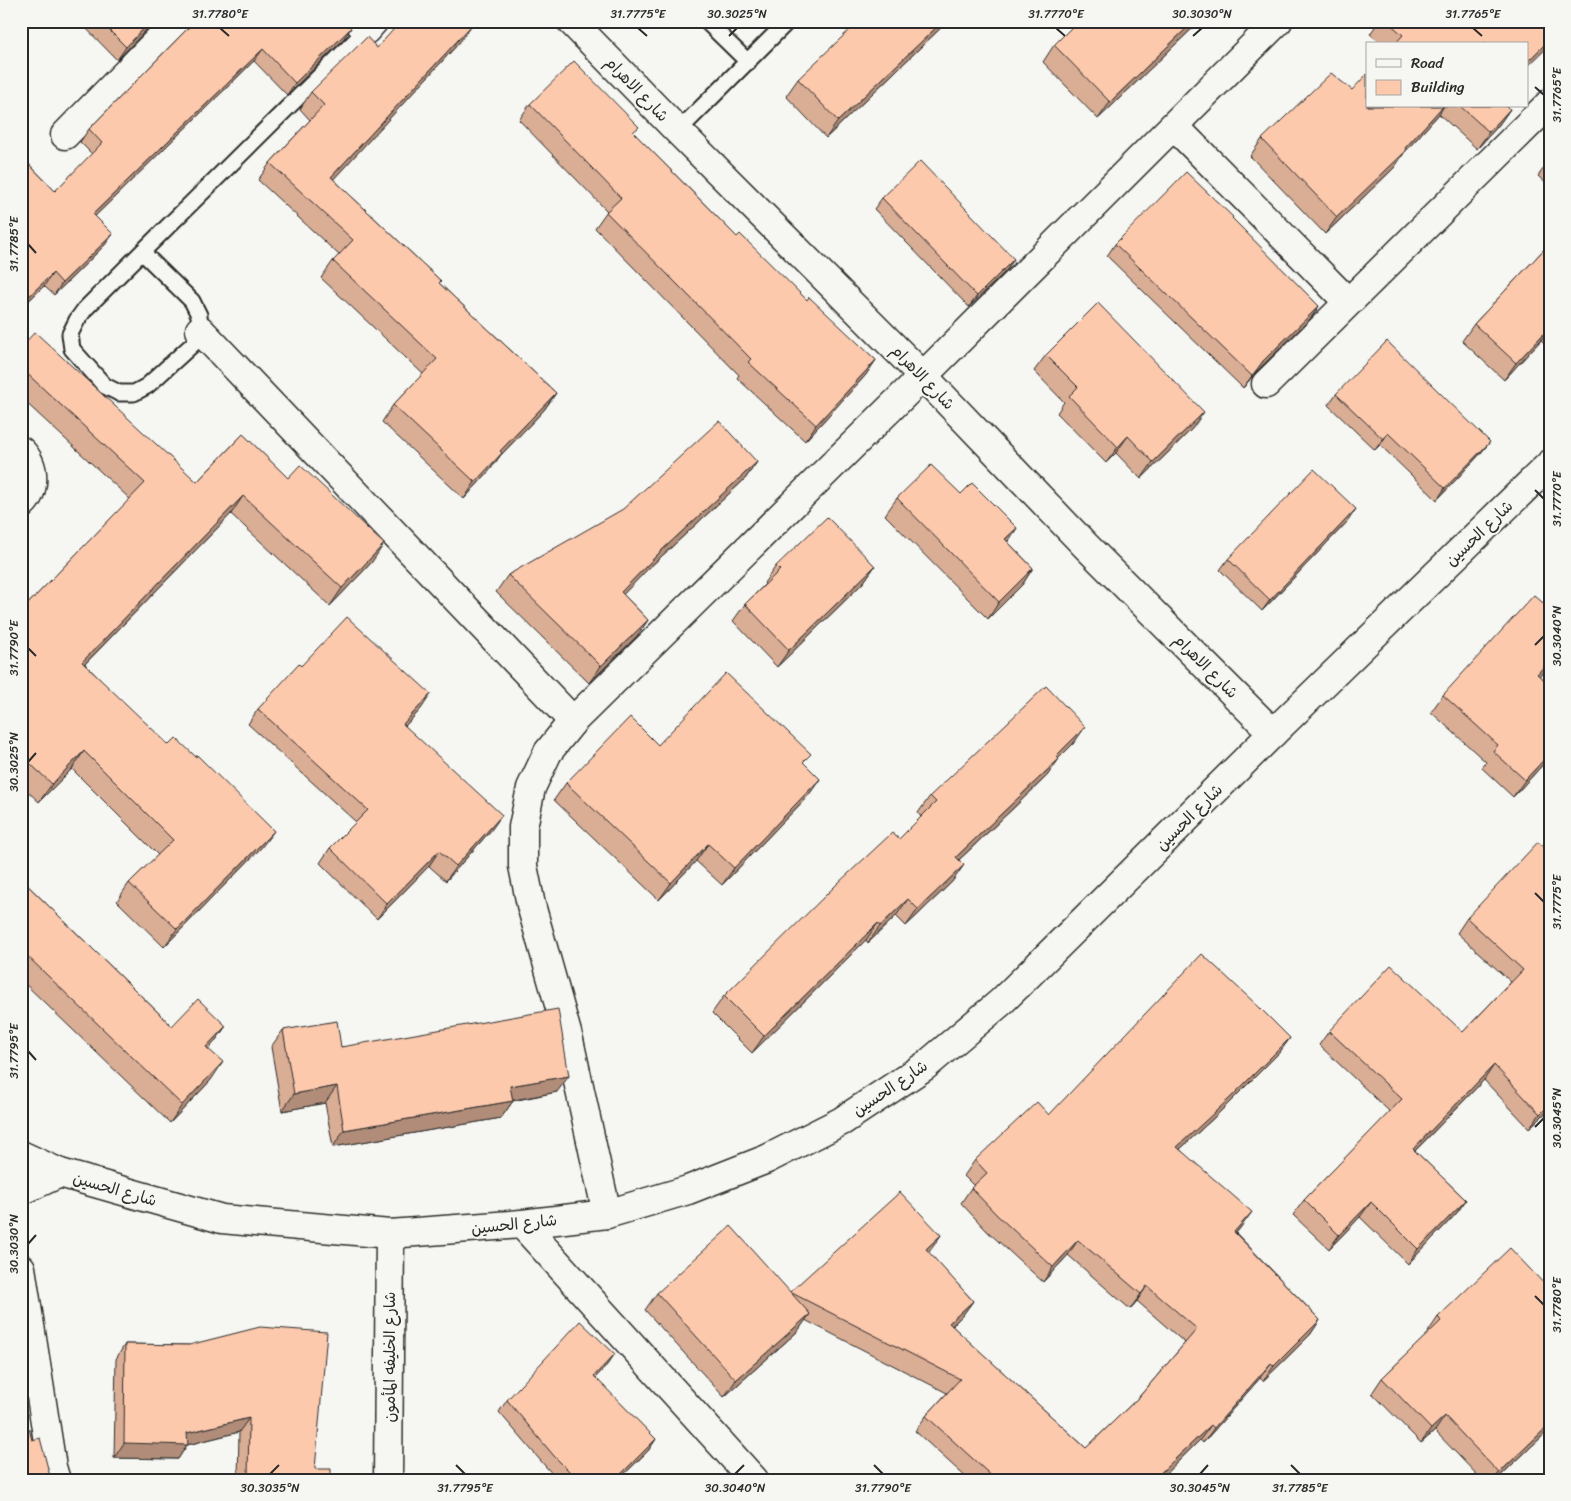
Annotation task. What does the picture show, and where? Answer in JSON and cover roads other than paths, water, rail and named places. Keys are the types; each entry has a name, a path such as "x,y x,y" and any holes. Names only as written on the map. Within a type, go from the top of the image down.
{"street":[{"path":"65,135 177,21"},
{"name":"شارع الاهرام","path":"571,21 923,376 1085,545 1274,733"},
{"path":"607,1214 570,1040 531,905 523,866 523,827 531,788 548,752 572,721 923,376 1278,21"},
{"path":"1266,384 1550,103"},
{"path":"1174,126 1348,302"},
{"path":"200,330 572,721"},
{"path":"21,451 26,456 33,470 32,487 21,505"},
{"name":"شارع الحسين","path":"21,1155 60,1173 222,1219 390,1234 522,1224 607,1214 688,1190 767,1159 842,1121 925,1066 1001,1002 1550,464"},
{"path":"21,1191 60,1173"},
{"path":"522,1224 754,1480"},
{"name":"شارع الخليفه المأمون","path":"388,1480 390,1234"},
{"path":"21,1268 52,1467 56,1480"}],"lane":[{"path":"706,21 748,62"},
{"path":"678,131 788,21"},
{"path":"142,252 192,301 199,315 200,330 193,344 147,386 134,393 119,393 105,386 72,349 70,334 76,320 85,309 366,24"}]}
